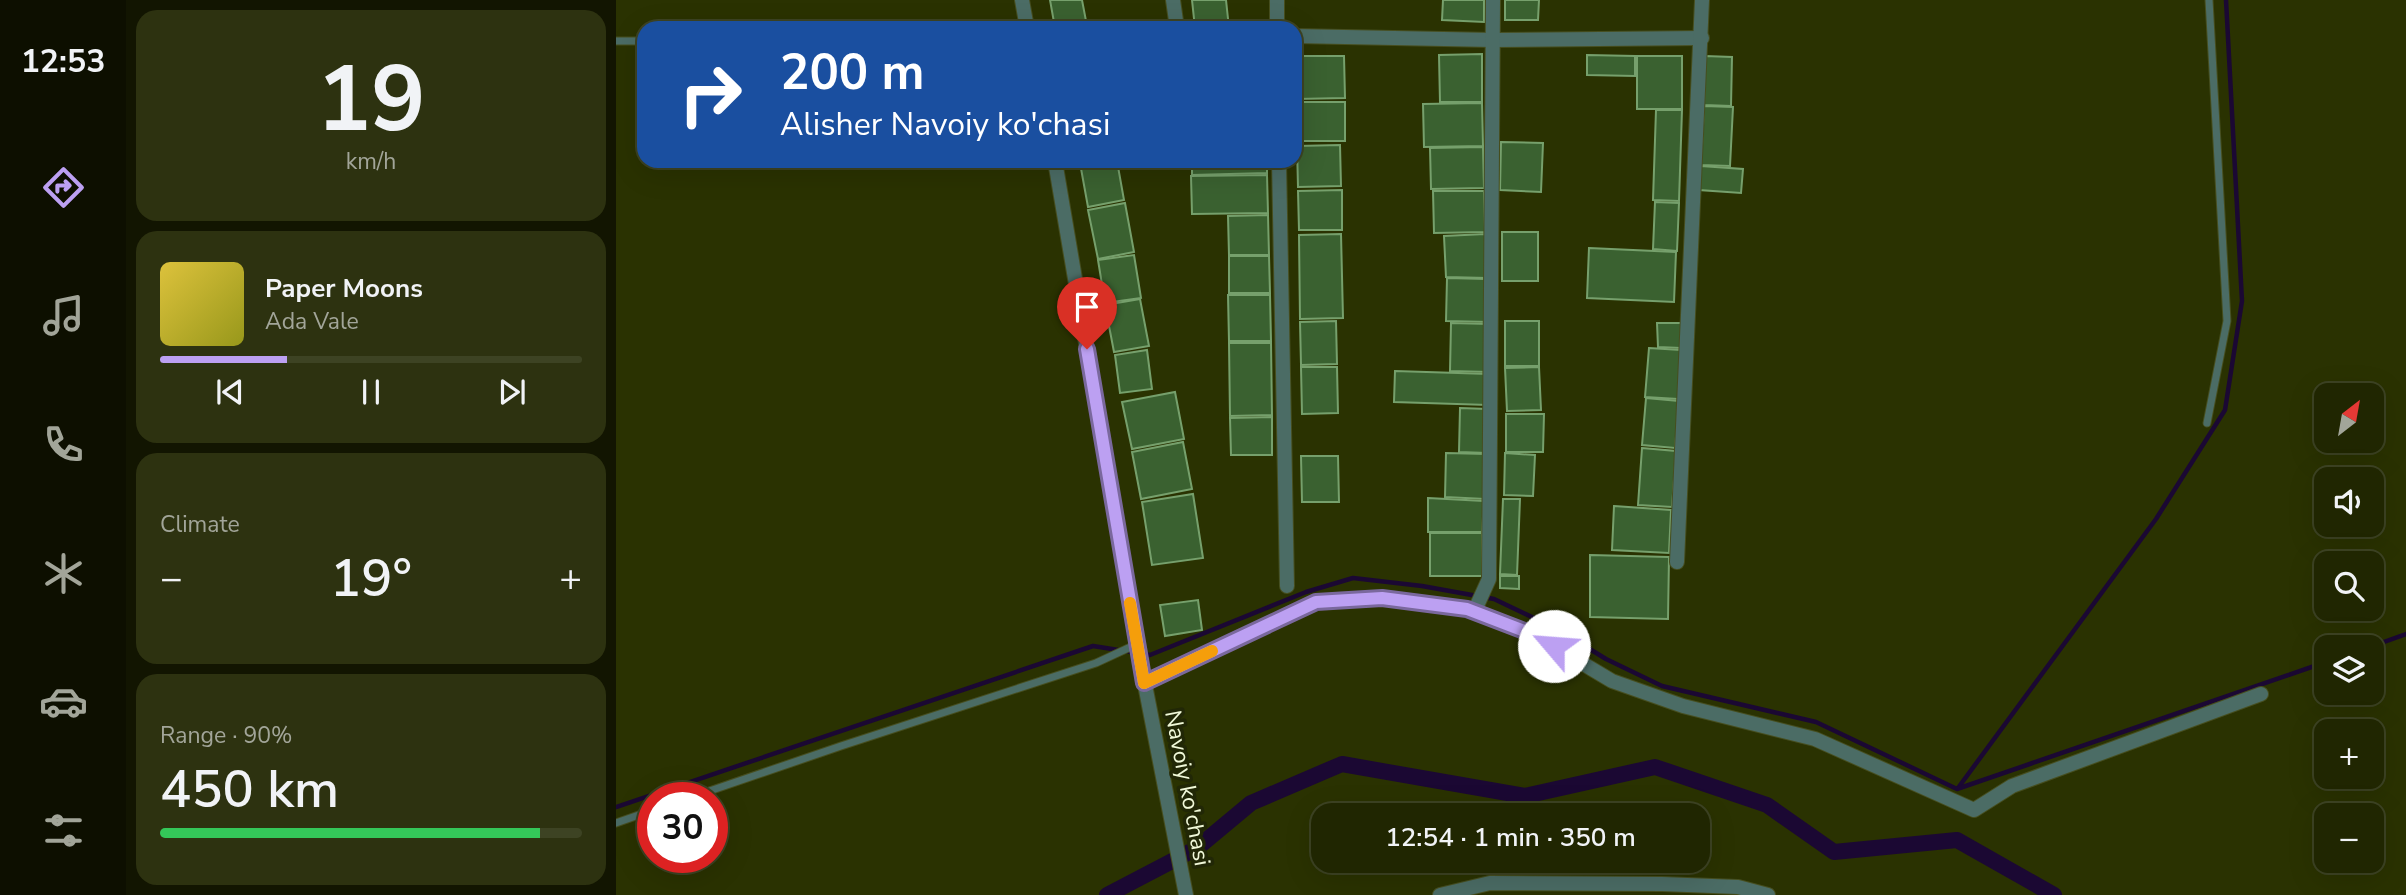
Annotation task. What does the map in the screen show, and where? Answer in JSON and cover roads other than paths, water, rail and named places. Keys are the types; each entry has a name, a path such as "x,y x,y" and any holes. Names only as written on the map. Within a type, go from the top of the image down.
{"street":[{"path":"1022,0 1026,21"},
{"path":"1173,0 1176,21"},
{"path":"1277,0 1277,21"},
{"path":"1474,612 1489,579 1493,0"},
{"path":"1677,562 1702,0"},
{"path":"1302,36 1493,40 1702,38"},
{"name":"Navoiy ko'chasi","path":"1056,168 1144,683 1186,895"},
{"path":"1279,168 1287,586"},
{"path":"1144,683 1316,602 1382,598 1474,612 1535,635 1612,681 1683,706 1815,739 1974,810 2012,786 2261,694"},
{"path":"1440,895 1490,883 1503,883 1738,887 1768,895"}],"lane":[{"path":"2207,423 2227,321 2209,0"},
{"path":"616,41 637,41"},
{"path":"728,785 1138,647"},
{"path":"616,823 637,816"}],"waterway":[{"path":"1958,788 2156,519 2225,410 2242,301 2226,0"},
{"path":"616,807 1093,646 1150,655 1306,592 1353,578 1422,586 1494,599 1557,629 1606,659 1662,686 1816,722 1957,789 2314,666"},
{"path":"2384,642 2406,634"},
{"path":"1107,895 1197,848 1251,803 1342,764 1525,796 1655,767 1767,805 1834,852 1957,840 2054,895"}]}
